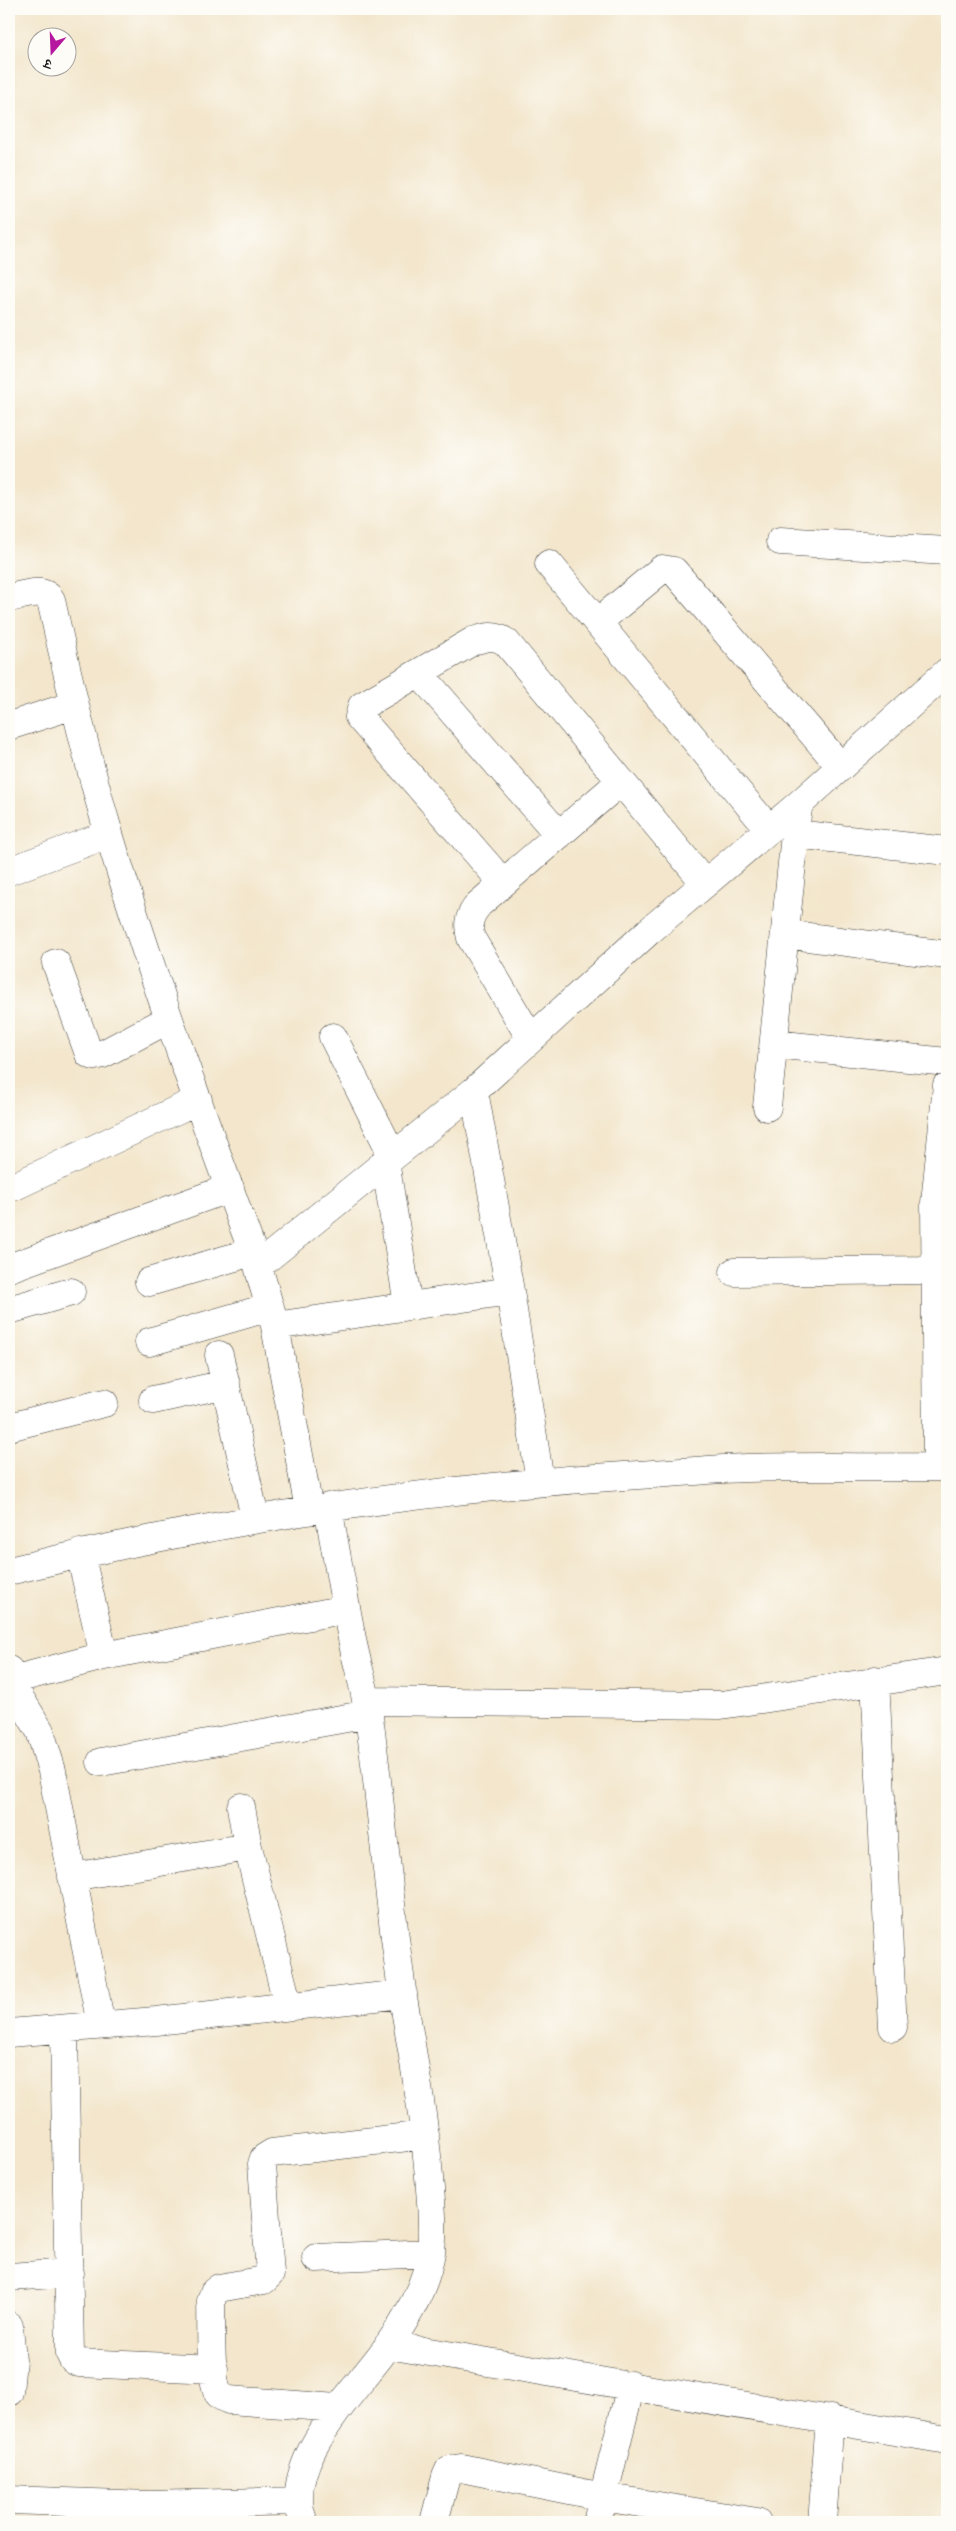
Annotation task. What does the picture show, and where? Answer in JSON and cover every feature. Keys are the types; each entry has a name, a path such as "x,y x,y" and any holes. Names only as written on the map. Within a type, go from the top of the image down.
{"street":[{"path":"780,541 947,551"},
{"path":"549,564 768,828"},
{"path":"598,622 662,569 674,571 841,767"},
{"path":"9,598 42,592 47,594 51,600 74,704 109,834 169,1019 255,1259 273,1317 319,1508 346,1609 368,1707 403,1994 425,2135 431,2212 431,2253 422,2284 388,2345 337,2408 306,2465 300,2485 302,2512 150,2504 9,2500"},
{"path":"503,884 359,717 358,712 362,706 473,642 488,636 498,636 506,642 705,883"},
{"path":"148,1282 255,1259 389,1158 474,1091 705,883 768,828 798,805 947,672"},
{"path":"419,673 559,835"},
{"path":"9,726 74,704"},
{"path":"531,1038 479,954 468,925 470,915 479,904 621,781"},
{"path":"767,1108 798,805"},
{"path":"9,871 109,834"},
{"path":"795,834 947,851"},
{"path":"785,934 947,955"},
{"path":"56,963 89,1054 94,1056 103,1054 169,1019"},
{"path":"333,1037 389,1158 408,1305"},
{"path":"774,1044 947,1062"},
{"path":"9,1571 80,1554 255,1518 427,1493 540,1481 747,1468 942,1467 935,1270 941,1203 947,1085"},
{"path":"474,1091 510,1291 540,1481"},
{"path":"13,1187 198,1100"},
{"path":"9,1268 230,1188"},
{"path":"734,1272 935,1270"},
{"path":"149,1342 273,1317 408,1305 510,1291"},
{"path":"9,1310 71,1292"},
{"path":"219,1355 255,1518"},
{"path":"153,1400 226,1384"},
{"path":"9,1427 104,1403"},
{"path":"80,1554 104,1656"},
{"path":"101,2026 52,1771 40,1731 24,1706 10,1675 346,1609"},
{"path":"101,1762 368,1707 721,1704 759,1700 875,1680 947,1671"},
{"path":"875,1680 894,2027"},
{"path":"241,1807 248,1847 288,2006"},
{"path":"72,1877 248,1847"},
{"path":"9,2033 64,2030 403,1994"},
{"path":"64,2030 70,2354 73,2360 78,2363 214,2368"},
{"path":"337,2408 225,2398 218,2392 214,2368 211,2301 214,2292 218,2288 264,2280 270,2274 262,2164 264,2158 272,2153 425,2135"},
{"path":"316,2258 431,2253"},
{"path":"9,2277 70,2273"},
{"path":"9,2326 9,2385"},
{"path":"388,2345 947,2440"},
{"path":"600,2510 630,2386"},
{"path":"822,2522 830,2419"},
{"path":"434,2522 446,2476 449,2470 454,2468 600,2510 758,2522"}]}
